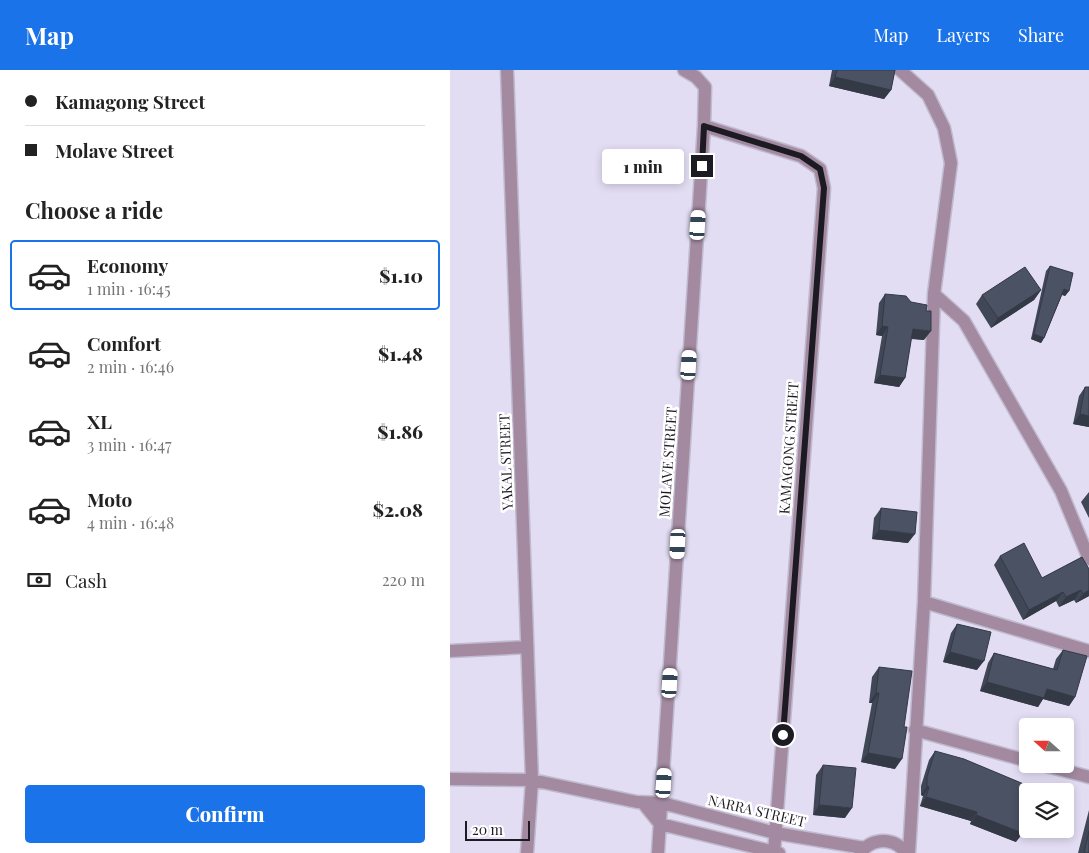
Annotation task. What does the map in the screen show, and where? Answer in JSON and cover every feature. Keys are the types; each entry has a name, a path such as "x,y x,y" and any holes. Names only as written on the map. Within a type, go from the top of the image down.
{"street":[{"name":"YAKAL STREET","path":"508,70 532,780 527,853"},
{"name":"MOLAVE STREET","path":"658,853 706,86 684,70"},
{"path":"900,70 928,95 944,128 951,163 934,294 924,602 908,853"},
{"name":"KAMAGONG STREET","path":"704,126 801,156 820,169 824,188 775,853"},
{"path":"934,294 964,321 1060,491 1089,559"},
{"path":"924,602 1089,651"},
{"path":"450,651 527,647"},
{"path":"915,730 1019,758"},
{"path":"1071,773 1089,778"},
{"name":"NARRA STREET","path":"450,779 532,780 643,803 662,803 775,833 862,851"},
{"path":"643,803 660,824 775,853"},
{"path":"862,851 871,843 889,841 908,853"}],"building":[{"path":"837,70 895,70 891,90 835,77"},
{"path":"1050,266 1073,273 1069,291 1064,289 1044,338 1034,334"},
{"path":"1025,267 1041,290 998,318 982,295"},
{"path":"885,294 906,296 911,302 927,305 926,311 931,311 931,331 913,329 905,378 880,375 888,327 882,326"},
{"path":"1085,387 1089,387 1089,416 1080,414"},
{"path":"881,508 917,512 915,534 879,530"},
{"path":"1024,543 1042,578 1082,557 1089,569 1089,590 1083,594 1081,590 1066,597 1063,592 1029,610 1000,556"},
{"path":"957,624 991,632 984,661 950,652"},
{"path":"1063,650 1087,656 1075,697 1047,689 1044,698 987,682 994,653 1057,670"},
{"path":"879,667 912,671 904,727 907,727 902,759 868,753 879,693 876,693"},
{"path":"935,751 964,759 1021,783 1019,783 1019,831 976,815 977,812 926,797 929,787 927,786 927,777"},
{"path":"823,765 856,768 852,808 819,805"},
{"path":"1089,831 1089,853 1084,853"}],"route":[{"path":"702,166 704,126 801,156 820,169 824,188 783,735"}]}
